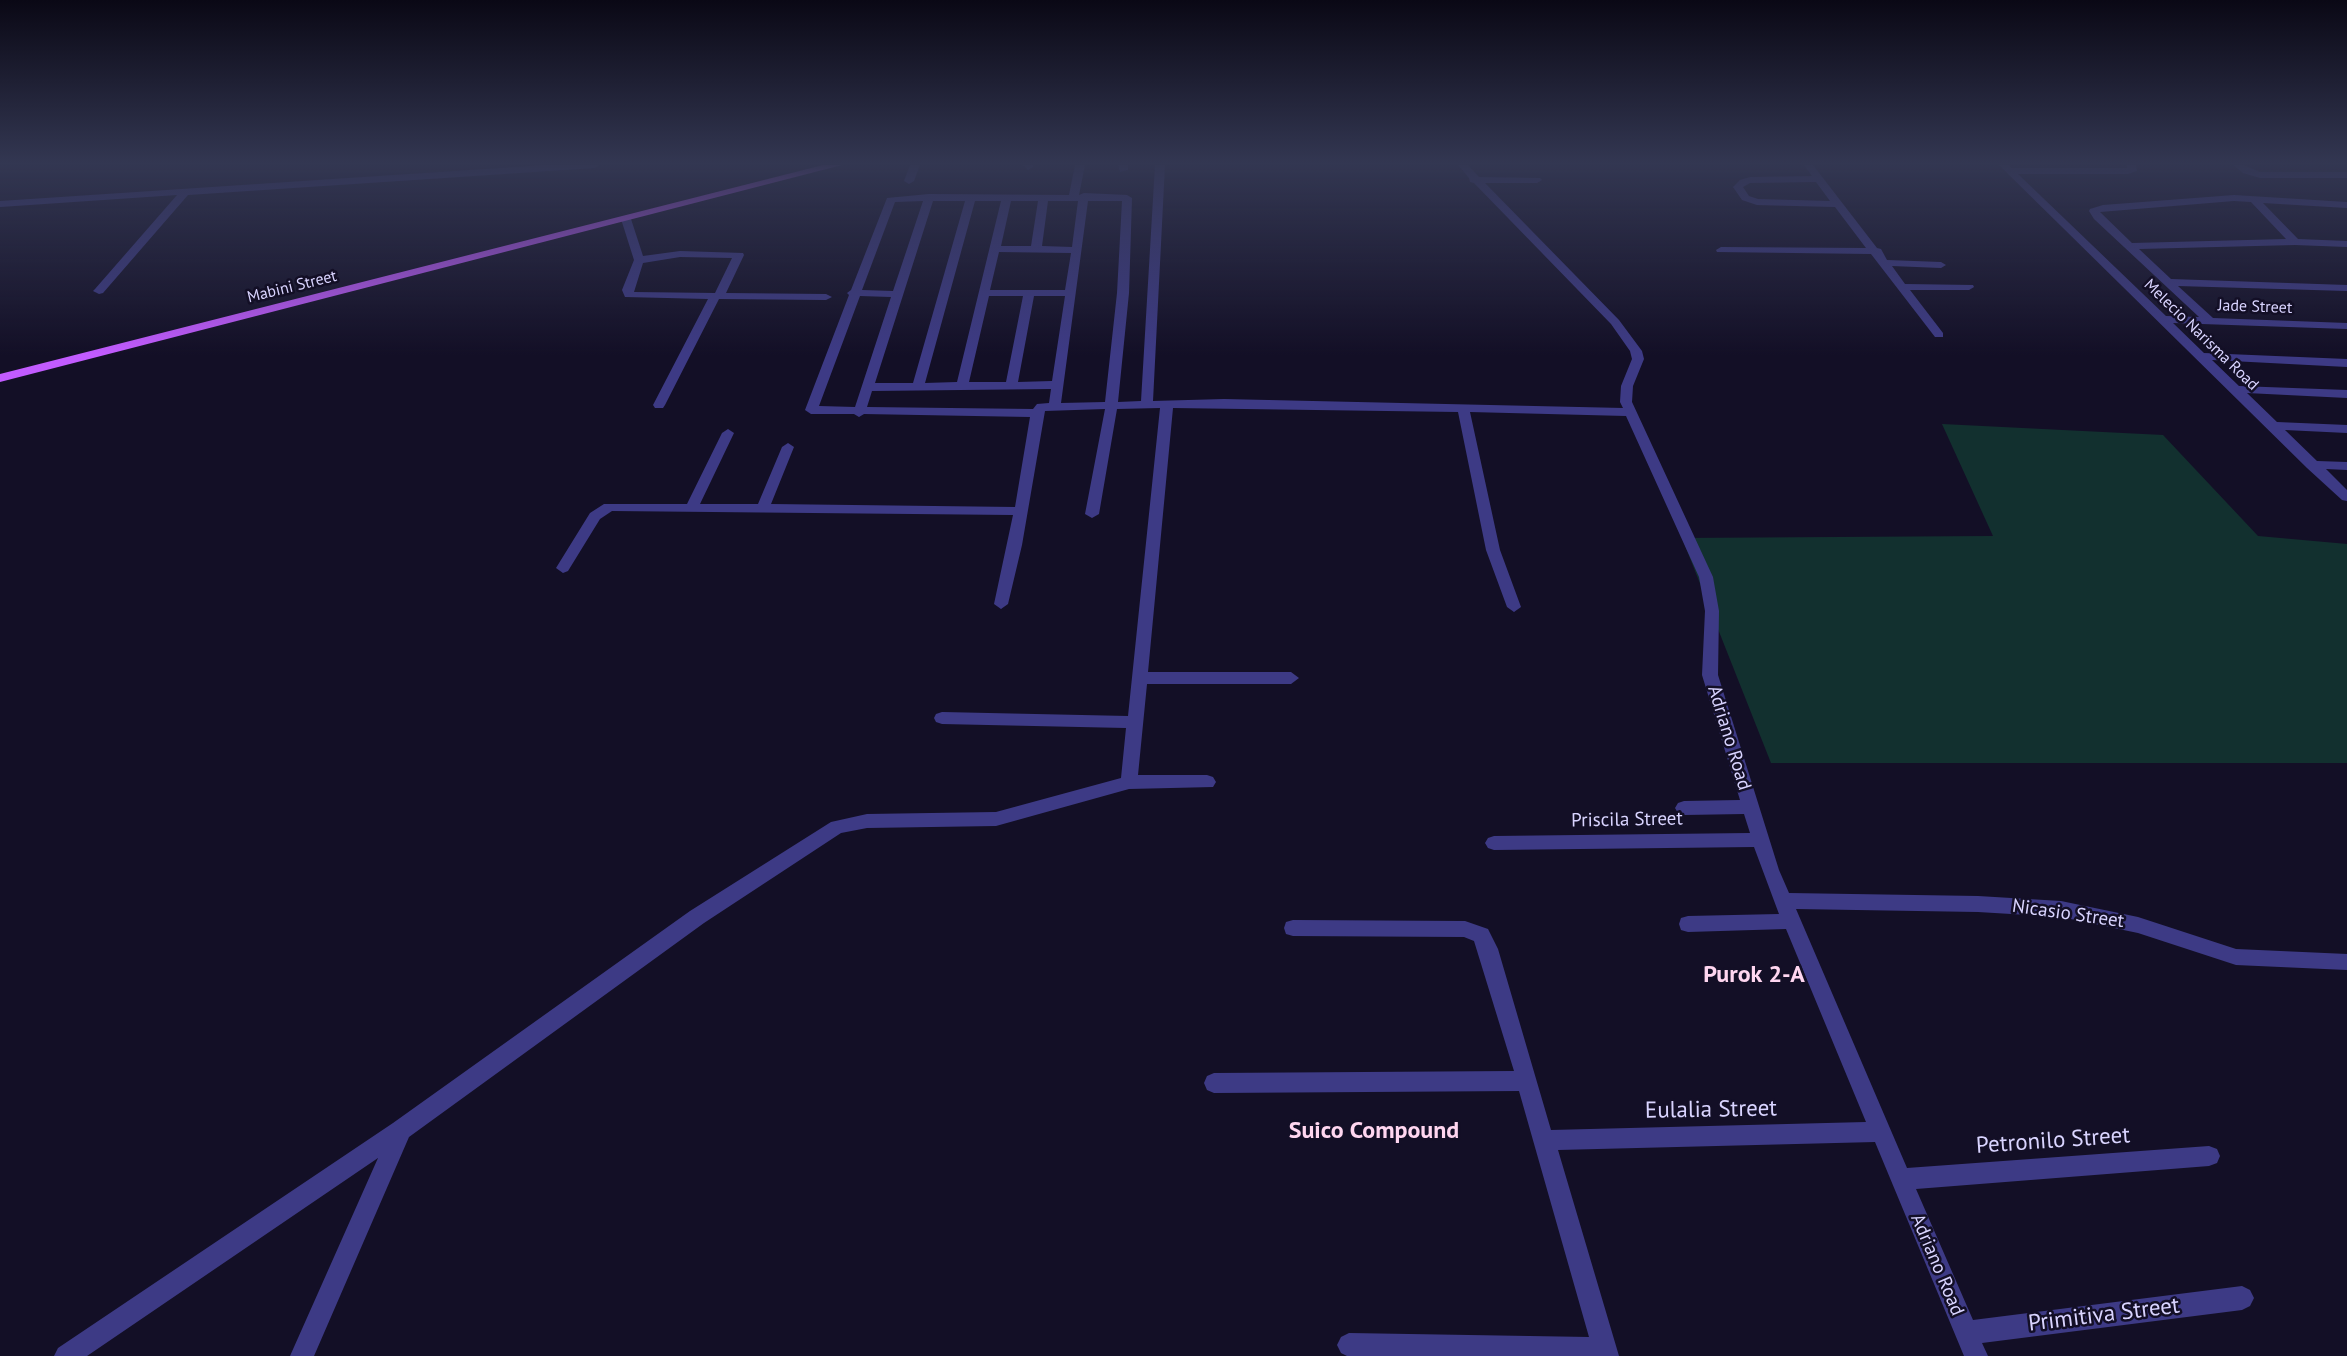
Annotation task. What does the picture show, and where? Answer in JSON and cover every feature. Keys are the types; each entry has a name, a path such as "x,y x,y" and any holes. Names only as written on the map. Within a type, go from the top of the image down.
{"main road":[{"name":"Mabini Street","path":"0,378 589,228"}],"street":[{"path":"99,291 153,228"},
{"path":"629,228 639,260 627,293 629,295 826,297"},
{"path":"879,228 811,410 1037,413"},
{"path":"859,412 919,228"},
{"path":"918,386 962,228"},
{"path":"962,386 1000,228"},
{"path":"1036,249 1039,228"},
{"path":"1055,405 1078,228"},
{"path":"1092,514 1106,449 1123,293 1126,228"},
{"path":"1147,404 1157,228"},
{"name":"Adriano Road","path":"1522,228 1632,342 1638,359 1625,393 1630,412 1680,515 1706,577 1712,611 1710,675 1761,840 1783,901 1976,1356"},
{"path":"1859,228 1940,335"},
{"name":"Melecio Narisma Road","path":"2068,228 2347,497"},
{"path":"2110,228 2210,321"},
{"path":"2282,228 2295,242"},
{"path":"2130,246 2295,242 2347,244"},
{"path":"996,249 1077,250"},
{"path":"1721,250 1877,251"},
{"path":"639,260 680,254 739,256 659,405"},
{"path":"1886,263 1941,265"},
{"path":"2169,282 2347,288"},
{"path":"1903,286 1969,288"},
{"path":"853,293 898,294"},
{"path":"985,293 1071,293"},
{"path":"1012,384 1029,293"},
{"name":"Jade Street","path":"2162,319 2347,326"},
{"path":"2201,356 2347,363"},
{"path":"868,387 1058,385"},
{"path":"2234,389 2347,394"},
{"path":"1129,782 1167,403"},
{"path":"1001,604 1021,510 1037,413 1041,407 1167,403 1630,412"},
{"path":"1463,408 1493,551 1514,607"},
{"path":"2272,426 2347,429"},
{"path":"692,507 728,433"},
{"path":"763,508 788,447"},
{"path":"2312,465 2347,466"},
{"path":"563,568 594,516 603,509 616,506 1021,510"},
{"path":"1139,678 1291,678"},
{"path":"942,718 1135,722"},
{"path":"66,1356 401,1130 697,917 837,827 867,821 996,818 1129,782 1207,782"},
{"path":"1684,808 1751,807"},
{"name":"Priscila Street","path":"1494,843 1761,840"},
{"name":"Nicasio Street","path":"1783,901 1978,904 2061,909 2138,925 2236,957 2347,962"},
{"path":"1688,924 1792,921"},
{"path":"1293,928 1465,929 1481,935 1489,949 1542,1140 1606,1353 1349,1345"},
{"path":"1214,1083 1526,1081"},
{"path":"302,1356 401,1130"},
{"name":"Eulalia Street","path":"1542,1140 1882,1132"},
{"name":"Petronilo Street","path":"1902,1179 2209,1156"},
{"name":"Primitiva Street","path":"1966,1333 2242,1298"}],"green space":[{"path":"1942,424 2163,435 2258,536 2347,544 2347,763 1771,763 1682,538 1993,536"}],"district":[{"name":"Purok 2-A","path":"1754,975"},
{"name":"Suico Compound","path":"1374,1131"}]}
